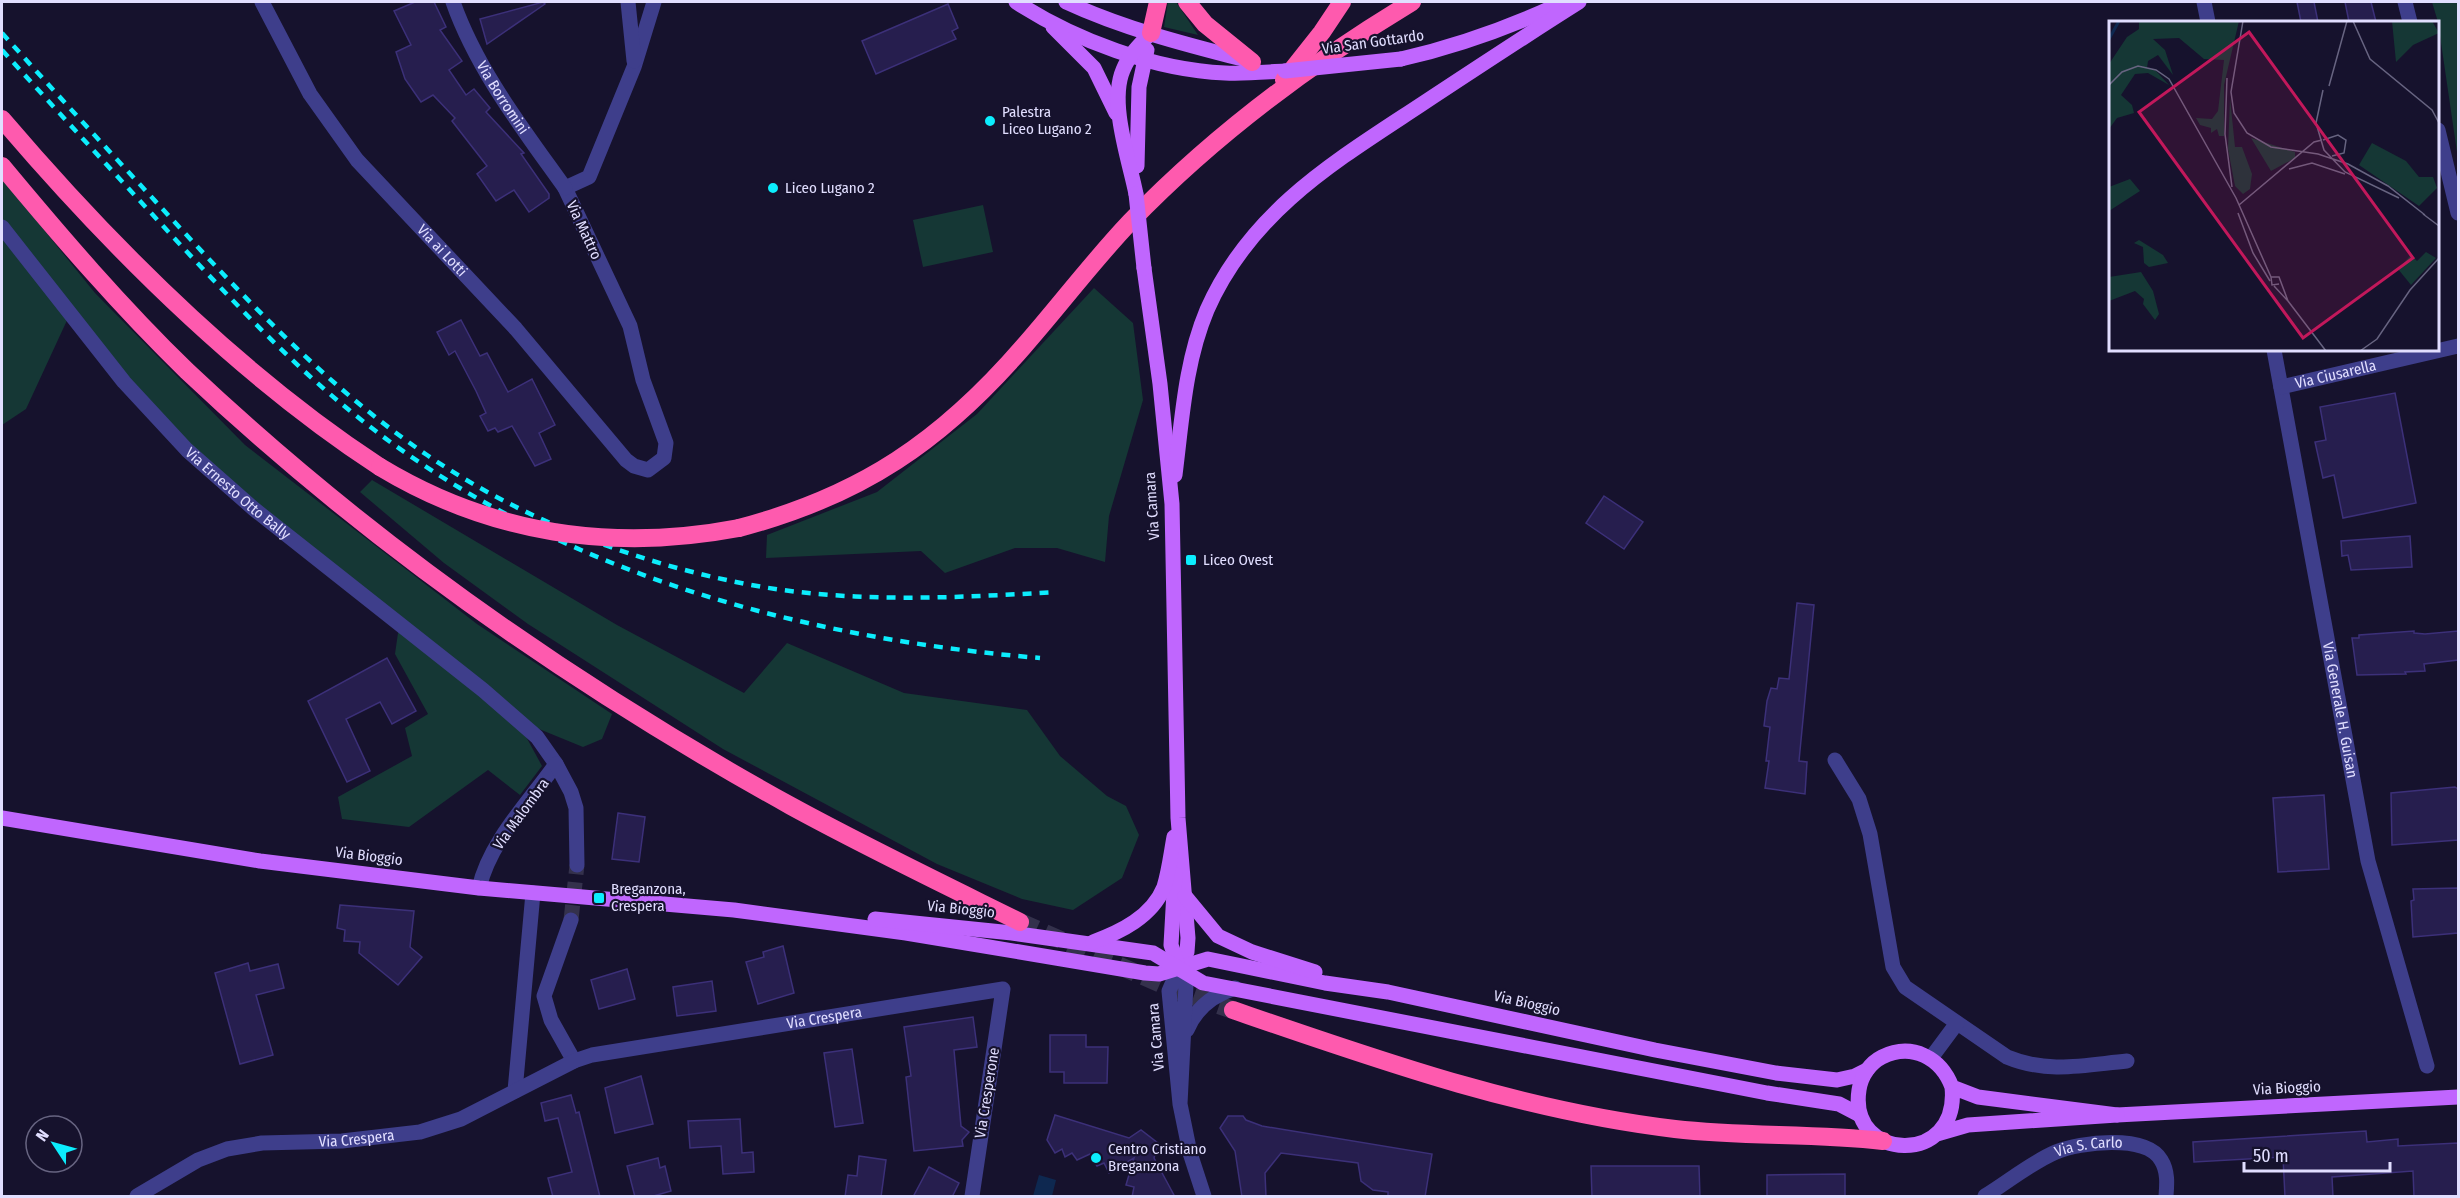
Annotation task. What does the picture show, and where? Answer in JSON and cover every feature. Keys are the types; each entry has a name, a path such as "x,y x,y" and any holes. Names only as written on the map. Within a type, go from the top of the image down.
{"highway":[{"path":"1151,33 1158,2"},
{"path":"1187,2 1205,24 1252,62"},
{"path":"1268,100 1322,32 1342,2"},
{"path":"2,118 100,226 222,343 309,418 380,467 404,482 473,512 520,526 563,535 656,539 739,528 831,498 890,466 936,434 983,390 1023,347 1130,223 1216,143 1268,100 1368,28 1412,2"},
{"path":"2,166 122,304 186,369 312,481 454,591 602,692 699,753 863,844 1020,922"},
{"path":"1233,1010 1444,1081 1581,1113 1675,1129 1883,1141"}],"main road":[{"name":"Via San Gottardo","path":"1066,2 1092,14 1151,33 1285,70"},
{"name":"Via San Gottardo","path":"1022,5 1084,36 1138,56 1195,70 1224,73 1285,70 1401,59 1483,37 1564,2"},
{"path":"1172,504 1187,379 1196,342 1215,294 1239,253 1298,189 1349,152 1579,2"},
{"path":"1022,5 1060,33 1094,68 1122,126"},
{"path":"1138,56 1151,33"},
{"name":"Via Camara","path":"1136,194 1138,56"},
{"name":"Via Camara","path":"1138,56 1119,81 1118,101 1136,194 1160,384 1172,504 1178,818 1187,952 1179,968"},
{"name":"Via Bioggio","path":"2,818 260,861 479,888 734,910 921,923 1090,943 1153,953 1203,983 1767,1093 1839,1104 1860,1115 1874,1134 1883,1141 1906,1147 1917,1145 1937,1134 1968,1125 2458,1097"},
{"path":"1090,943 1116,934 1134,922 1163,888 1178,818"},
{"name":"Via Camara","path":"1178,818 1171,945 1179,968"},
{"path":"1185,896 1218,936 1232,943 1304,969 1388,992"},
{"name":"Via Bioggio","path":"734,910 906,933 1145,973 1159,974 1192,962 1208,959 1388,992 1655,1050 1776,1073 1837,1080 1855,1076 1867,1070 1877,1060 1890,1053 1918,1052 1931,1058"},
{"path":"1931,1058 1947,1076 1952,1087 1951,1112 1937,1134"},
{"path":"1860,1115 1858,1092 1867,1070"},
{"name":"Via Bioggio","path":"1952,1087 1978,1097 2117,1115"}],"street":[{"name":"Via ai Lotti","path":"262,2 310,94 357,160 516,329 627,459 642,470 653,468"},
{"name":"Via Borromini","path":"453,2 459,20 498,94 564,188"},
{"path":"627,2 634,67"},
{"name":"Via Mattro","path":"653,468 664,458 666,443 643,380 630,327 564,188 589,177 634,67 654,2"},
{"path":"2204,2 2208,21"},
{"path":"2405,2 2410,21"},
{"path":"2439,134 2458,213"},
{"name":"Via Ernesto Otto Bally","path":"2,227 124,382 187,450 254,509 483,690 516,720"},
{"name":"Via Ciusarella","path":"2439,350 2458,346"},
{"name":"Via Generale H. Guisan","path":"2274,351 2368,861 2427,1066"},
{"name":"Via Ciusarella","path":"2281,387 2436,351"},
{"name":"Via Malombra","path":"479,888 482,873 496,847 556,764 537,737 516,720"},
{"path":"1835,760 1859,799 1870,834 1893,967 1905,987 2007,1057 2041,1068 2127,1060"},
{"path":"556,764 571,792 576,808 577,865"},
{"path":"515,1090 533,893"},
{"path":"571,920 544,996 551,1020 574,1061"},
{"name":"Via Camara","path":"1179,968 1186,985 1180,1104"},
{"name":"Via Camara","path":"1179,968 1169,991 1180,1104 1190,1153 1204,1197"},
{"path":"1185,1035 1191,1019 1202,1006 1218,995 1235,988"},
{"name":"Via Crespera","path":"137,1197 162,1190 198,1160 227,1149 262,1143 349,1140 420,1131 461,1119 574,1061 612,1051 1003,989"},
{"name":"Via Cresperone","path":"972,1197 1003,989"},
{"path":"1931,1058 1957,1023"},
{"name":"Via S. Carlo","path":"1985,1197 2054,1153 2074,1146 2098,1143 2145,1146 2161,1159 2167,1176 2166,1197"}],"green space":[{"path":"1168,2 1176,2 1198,35 1164,27"},
{"path":"2432,2 2458,2 2458,159 2439,21"},
{"path":"2,178 95,293 245,445 477,624 612,714 602,739 583,747 517,720 542,766 520,795 488,770 409,827 342,819 338,797 412,756 405,728 428,714 395,654 399,626 253,510 69,316 26,409 2,425"},
{"path":"983,205 993,252 923,267 913,220"},
{"path":"1094,288 1133,323 1143,400 1109,516 1105,562 1057,548 1015,548 945,573 921,551 766,558 767,535 877,492 977,414"},
{"path":"372,480 617,625 744,693 787,643 904,693 1027,710 1060,756 1107,796 1126,806 1139,835 1122,878 1073,910 1022,899 937,864 723,749 528,624 444,563 360,492"}],"water":[{"path":"1039,1175 1056,1180 1052,1196 1033,1196"}],"building":[{"path":"415,2 434,2 446,27 440,30 462,61 449,70 466,95 474,89 490,108 486,112 524,153 521,154 549,194 549,198 529,212 514,190 496,201 477,174 487,166 452,121 455,118 433,95 421,102 405,79 396,52 411,45 394,11"},
{"path":"543,2 545,4 487,44 480,19"},
{"path":"2297,2 2314,2 2318,21 2301,21"},
{"path":"2345,2 2371,2 2376,21 2349,21"},
{"path":"948,4 958,28 952,31 956,39 876,74 862,41"},
{"path":"461,320 480,356 487,353 508,392 532,379 555,425 539,433 551,459 535,466 512,426 498,432 495,428 488,431 480,416 486,413 476,391 455,351 449,355 437,332"},
{"path":"2395,393 2416,503 2343,518 2334,475 2323,478 2315,442 2326,440 2320,407"},
{"path":"1604,496 1643,522 1624,549 1586,523"},
{"path":"2410,536 2412,567 2351,570 2348,555 2342,556 2341,541"},
{"path":"1797,603 1814,605 1799,761 1807,762 1805,794 1765,788 1770,727 1764,726 1767,701 1771,688 1777,689 1779,678 1789,679"},
{"path":"2414,631 2414,633 2425,634 2458,631 2458,660 2424,664 2425,671 2405,672 2406,674 2357,675 2352,638 2359,638 2359,635"},
{"path":"387,658 416,711 392,724 380,702 346,719 370,771 347,782 308,701"},
{"path":"2455,787 2458,789 2458,840 2392,845 2391,793"},
{"path":"2324,795 2329,869 2278,872 2273,798"},
{"path":"618,813 645,817 639,862 612,859"},
{"path":"2458,888 2458,933 2413,937 2411,901 2414,900 2413,889"},
{"path":"340,905 414,911 410,947 422,957 398,985 359,953 360,942 344,941 345,930 337,928"},
{"path":"783,946 794,993 758,1004 746,962 764,957 763,952"},
{"path":"248,963 250,971 278,964 284,988 256,995 273,1055 240,1064 215,973"},
{"path":"627,969 635,999 599,1009 591,980"},
{"path":"712,981 716,1011 677,1016 673,987"},
{"path":"973,1017 977,1047 954,1050 961,1126 969,1132 962,1140 963,1146 914,1151 906,1077 911,1076 904,1027"},
{"path":"1050,1035 1086,1035 1086,1047 1108,1047 1107,1083 1064,1083 1064,1072 1050,1072"},
{"path":"852,1049 863,1123 835,1127 824,1053"},
{"path":"641,1076 653,1124 615,1133 605,1088"},
{"path":"571,1095 576,1113 579,1112 600,1197 553,1197 548,1178 572,1172 558,1118 545,1121 541,1103"},
{"path":"1055,1115 1129,1138 1141,1130 1158,1143 1154,1158 1175,1197 1132,1197 1134,1187 1126,1185 1134,1158 1109,1173 1104,1163 1097,1166 1090,1154 1077,1160 1072,1153 1065,1157 1062,1149 1055,1153 1047,1140"},
{"path":"1228,1116 1243,1116 1246,1120 1262,1126 1432,1154 1425,1197 1388,1197 1388,1192 1373,1190 1361,1181 1358,1163 1281,1153 1265,1173 1266,1197 1242,1197 1235,1151 1220,1128"},
{"path":"740,1119 742,1153 753,1152 754,1172 723,1174 721,1146 690,1148 688,1121"},
{"path":"2366,1131 2367,1142 2398,1139 2398,1146 2458,1143 2458,1197 2414,1197 2413,1171 2332,1177 2333,1197 2285,1197 2283,1157 2194,1162 2193,1142"},
{"path":"859,1156 886,1160 881,1197 845,1197 848,1175 857,1176"},
{"path":"658,1158 660,1168 665,1166 671,1191 650,1197 635,1197 627,1166"},
{"path":"1591,1166 1699,1166 1700,1197 1592,1197"},
{"path":"929,1167 959,1183 952,1197 913,1197"},
{"path":"1845,1174 1845,1197 1767,1197 1767,1175"}],"tunnel":[{"path":"571,920 577,865"},
{"path":"1020,922 1170,988 1233,1010"}],"railway":[{"path":"2,33 210,260 298,349 360,405 393,431 463,478 500,499 578,535 618,550 700,574 780,590 898,598 1056,592"},
{"path":"2,50 218,285 307,373 354,414 429,468 508,515 591,554 678,587 767,613 857,633 949,648 1040,658"}],"place":[{"name":"Palestra Liceo Lugano 2","path":"990,121"},
{"name":"Liceo Lugano 2","path":"773,188"},
{"name":"Liceo Ovest","path":"1191,560"},
{"name":"Breganzona, Crespera","path":"599,898"},
{"name":"Centro Cristiano Breganzona","path":"1096,1158"}]}
